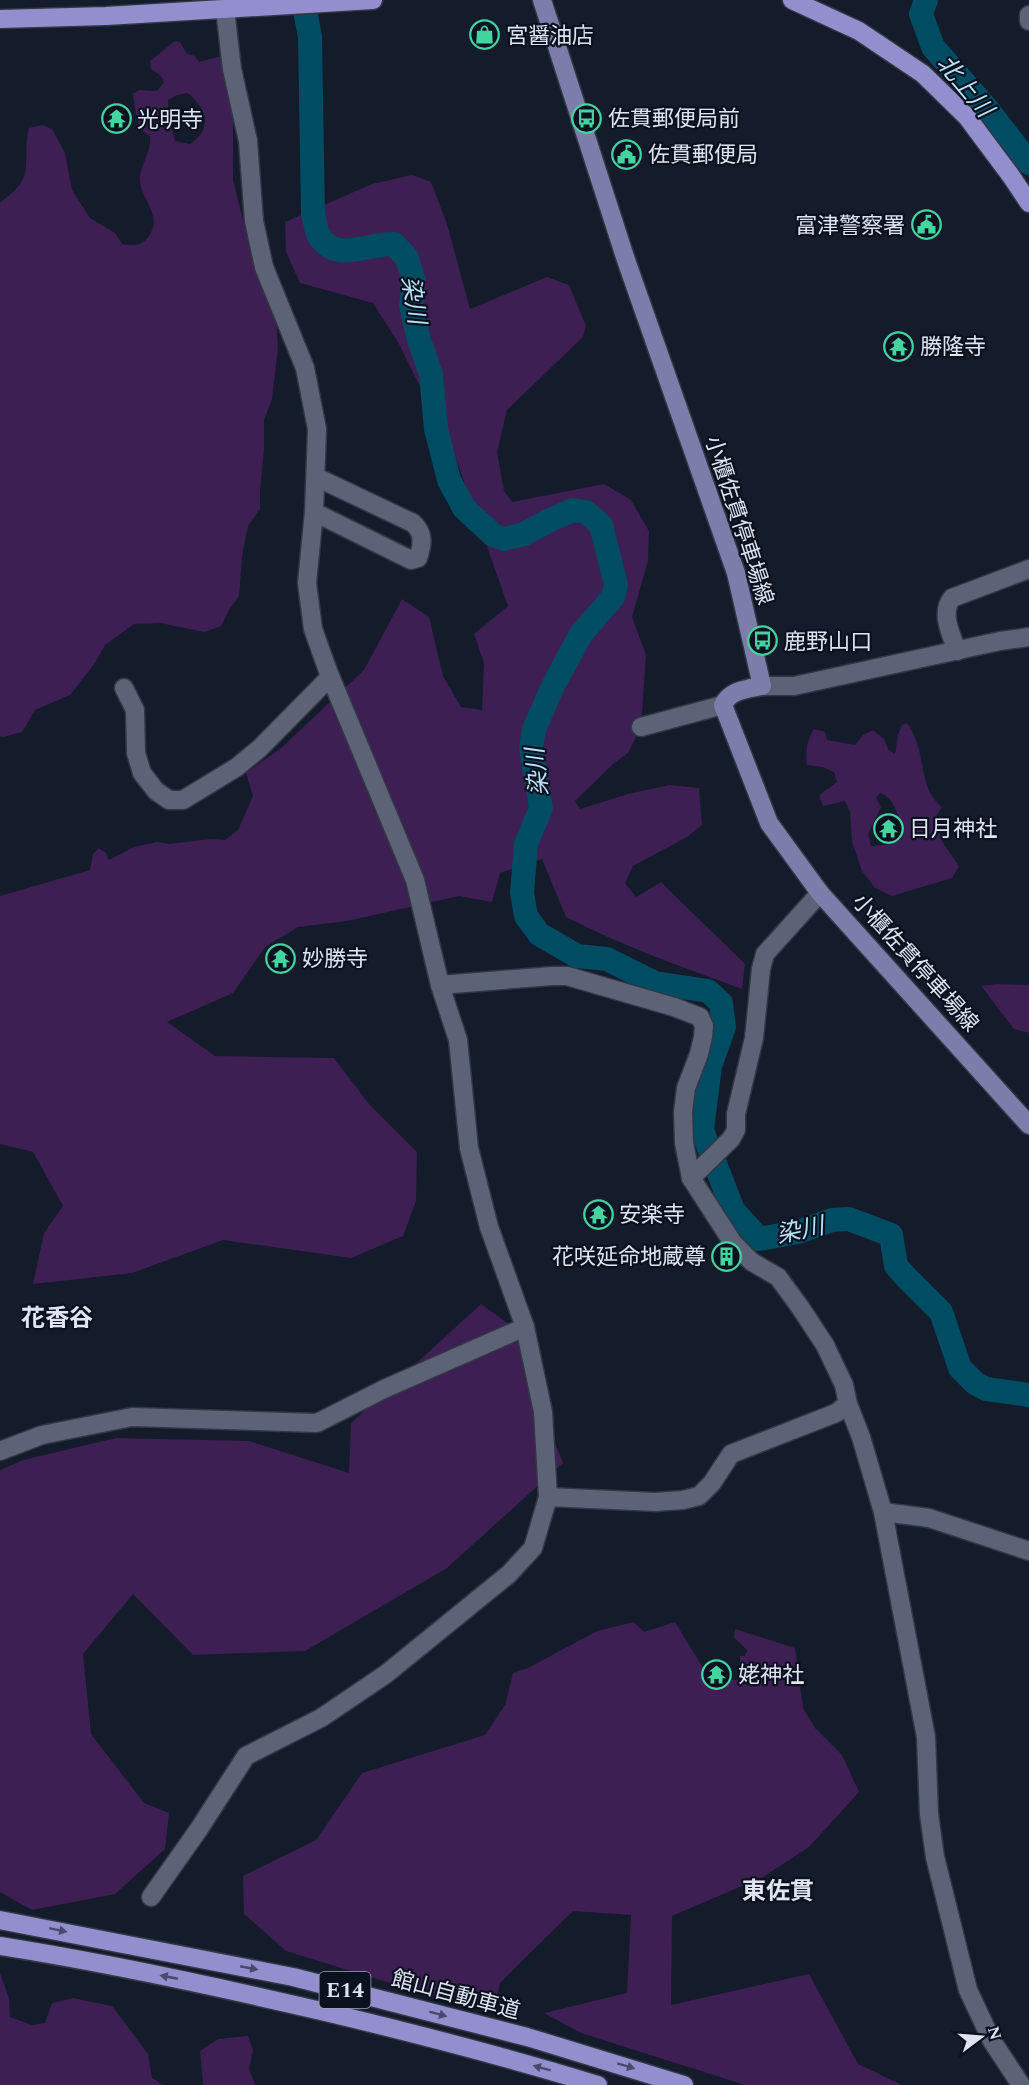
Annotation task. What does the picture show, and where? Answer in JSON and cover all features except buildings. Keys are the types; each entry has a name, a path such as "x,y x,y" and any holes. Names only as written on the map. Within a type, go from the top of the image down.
{"highway":[{"path":"0,19 373,0"},
{"path":"792,0 859,31 923,74 967,117 1029,203"},
{"name":"館山自動車道","path":"0,1920 293,1977 527,2037 684,2085"},
{"name":"E14","path":"0,1946 177,1978 285,2003 407,2032 598,2085"}],"main road":[{"name":"小櫃佐貫停車場線","path":"542,0 626,260 736,573 762,686"},
{"path":"723,705 726,698 732,694 762,686"},
{"name":"小櫃佐貫停車場線","path":"723,705 770,823 820,893 1029,1125"}],"street":[{"path":"151,1897 199,1829 246,1756 321,1718 386,1674 509,1574 533,1548 548,1497 543,1412 525,1327 489,1227 468,1148 458,1040 440,985 415,880 330,677 313,629 306,583 314,512 317,429 305,368 264,267 254,221 248,141 232,69 225,9"},
{"path":"1029,15 1029,21"},
{"path":"314,512 411,560 418,558 422,538 420,529 413,523 316,477"},
{"path":"957,651 947,624 948,603 952,597 1029,569"},
{"path":"762,686 794,686 1000,641 1029,637"},
{"path":"124,688 135,710 136,753 142,773 156,791 168,800 183,800 237,767 260,748 330,677"},
{"path":"641,727 723,705"},
{"path":"693,1175 731,1139 736,1130 736,1114 754,1038 761,969 765,954 820,893"},
{"path":"440,985 567,976 674,1007 699,1017 704,1026 699,1054 686,1088 683,1112 684,1143 693,1175 733,1243 752,1262 778,1277 800,1307 836,1366 861,1437 883,1512 926,1737 929,1814 935,1857 968,1990 992,2041 1021,2085"},
{"path":"0,1451 42,1435 132,1417 317,1423 384,1389 525,1327"},
{"path":"548,1497 655,1502 683,1500 699,1496 712,1483 731,1454 836,1413 848,1404"},
{"path":"883,1512 929,1518 1029,1551"}],"shaded area":[{"path":"175,41 180,42 187,54 195,56 199,62 225,57 233,121 233,180 258,279 276,318 278,348 272,399 264,420 260,509 248,526 242,556 239,596 221,626 205,632 160,623 134,624 105,645 95,663 70,695 35,710 22,732 3,737 0,736 0,203 16,189 25,174 29,128 43,125 52,129 65,153 72,190 90,218 115,233 122,244 135,245 144,241 150,234 154,219 140,183 141,171 150,146 150,136 138,123 133,94 139,90 157,91 164,82 161,76 151,69 150,61","holes":["188,93 205,118 202,132 190,144 175,141 168,115 168,100"]},
{"path":"412,175 431,182 447,224 470,309 547,277 569,285 586,326 583,337 507,410 497,452 504,491 512,502 604,484 631,500 649,531 648,561 632,617 646,655 641,727 628,753 613,764 575,801 580,809 628,794 669,785 699,788 702,825 687,837 633,866 625,883 636,897 661,882 745,964 742,989 631,947 566,917 542,859 500,873 492,902 459,896 347,921 298,927 265,947 233,993 167,1022 215,1056 334,1058 369,1104 417,1152 416,1201 403,1236 351,1258 223,1240 132,1273 33,1284 44,1233 63,1206 33,1152 0,1144 0,896 90,870 93,854 99,848 106,853 109,860 134,847 157,842 169,844 211,839 225,840 238,830 253,796 246,773 280,749 364,670 402,599 429,617 443,676 461,707 482,710 484,663 474,634 508,606 456,459 399,344 373,303 300,283 286,252 285,222 372,184"},
{"path":"907,723 918,745 925,779 934,799 942,807 934,820 943,843 959,866 952,878 892,896 875,888 862,871 852,842 850,812 845,801 823,806 819,795 837,782 834,772 823,767 807,765 806,751 814,729 825,732 827,740 855,745 863,735 873,730 884,739 888,749 895,754 902,725","holes":["880,793 897,812 902,839 891,844 871,846 868,834 881,807 876,798"]},
{"path":"1029,985 1029,1033 1014,1029 981,986"},
{"path":"481,1304 524,1335 543,1412 563,1463 447,1568 305,1651 193,1655 133,1594 83,1654 91,1734 144,1803 169,1813 165,1849 115,1894 32,1910 0,1892 0,1470 23,1460 116,1438 249,1441 349,1473 351,1423"},
{"path":"634,1622 644,1632 675,1622 708,1676 722,1680 740,1680 740,1656 745,1656 747,1650 734,1638 735,1629 795,1648 803,1708 815,1728 842,1755 859,1792 809,1847 763,1877 672,1916 671,2005 809,1974 858,2064 902,2085 745,2085 581,2033 544,2013 627,1993 631,1915 573,1911 500,1983 495,2007 435,1997 286,1951 244,1914 243,1876 316,1840 362,1773 485,1735 505,1705 513,1673 528,1668 597,1631"},
{"path":"0,1973 9,1998 10,2017 32,2025 45,2023 52,2003 73,1998 112,2006 148,2054 152,2078 163,2085 0,2085"},
{"path":"248,2036 253,2050 249,2069 255,2085 203,2085 200,2051 218,2039"}],"waterway":[{"name":"染川","path":"303,0 310,37 313,214 317,231 326,244 335,249 344,251 394,244 407,258 414,282 411,306 419,340 431,374 436,429 449,480 464,508 493,535 504,539 524,534 573,510 586,512 601,525 616,585 613,597 581,634 554,684 534,729 531,748 541,808 526,844 522,893 526,916 539,934 577,956 607,959 655,983 708,991 721,1003 724,1027 710,1066 702,1130 733,1210 759,1239 798,1232 832,1220 849,1219 891,1235 896,1266 941,1312 960,1368 975,1383 986,1389 1029,1395"},
{"name":"北上川","path":"926,0 921,14 933,47 988,110 1029,163"}],"place":[{"name":"宮醤油店","path":"485,35"},
{"name":"佐貫郵便局前","path":"587,118"},
{"name":"光明寺","path":"116,119"},
{"name":"佐貫郵便局","path":"627,154"},
{"name":"富津警察署","path":"926,225"},
{"name":"勝隆寺","path":"899,346"},
{"name":"鹿野山口","path":"763,641"},
{"name":"日月神社","path":"888,828"},
{"name":"妙勝寺","path":"281,958"},
{"name":"安楽寺","path":"598,1214"},
{"name":"花咲延命地蔵尊","path":"727,1256"},
{"name":"姥神社","path":"717,1674"}],"district":[{"name":"花香谷","path":"57,1318"},
{"name":"東佐貫","path":"778,1891"}]}
